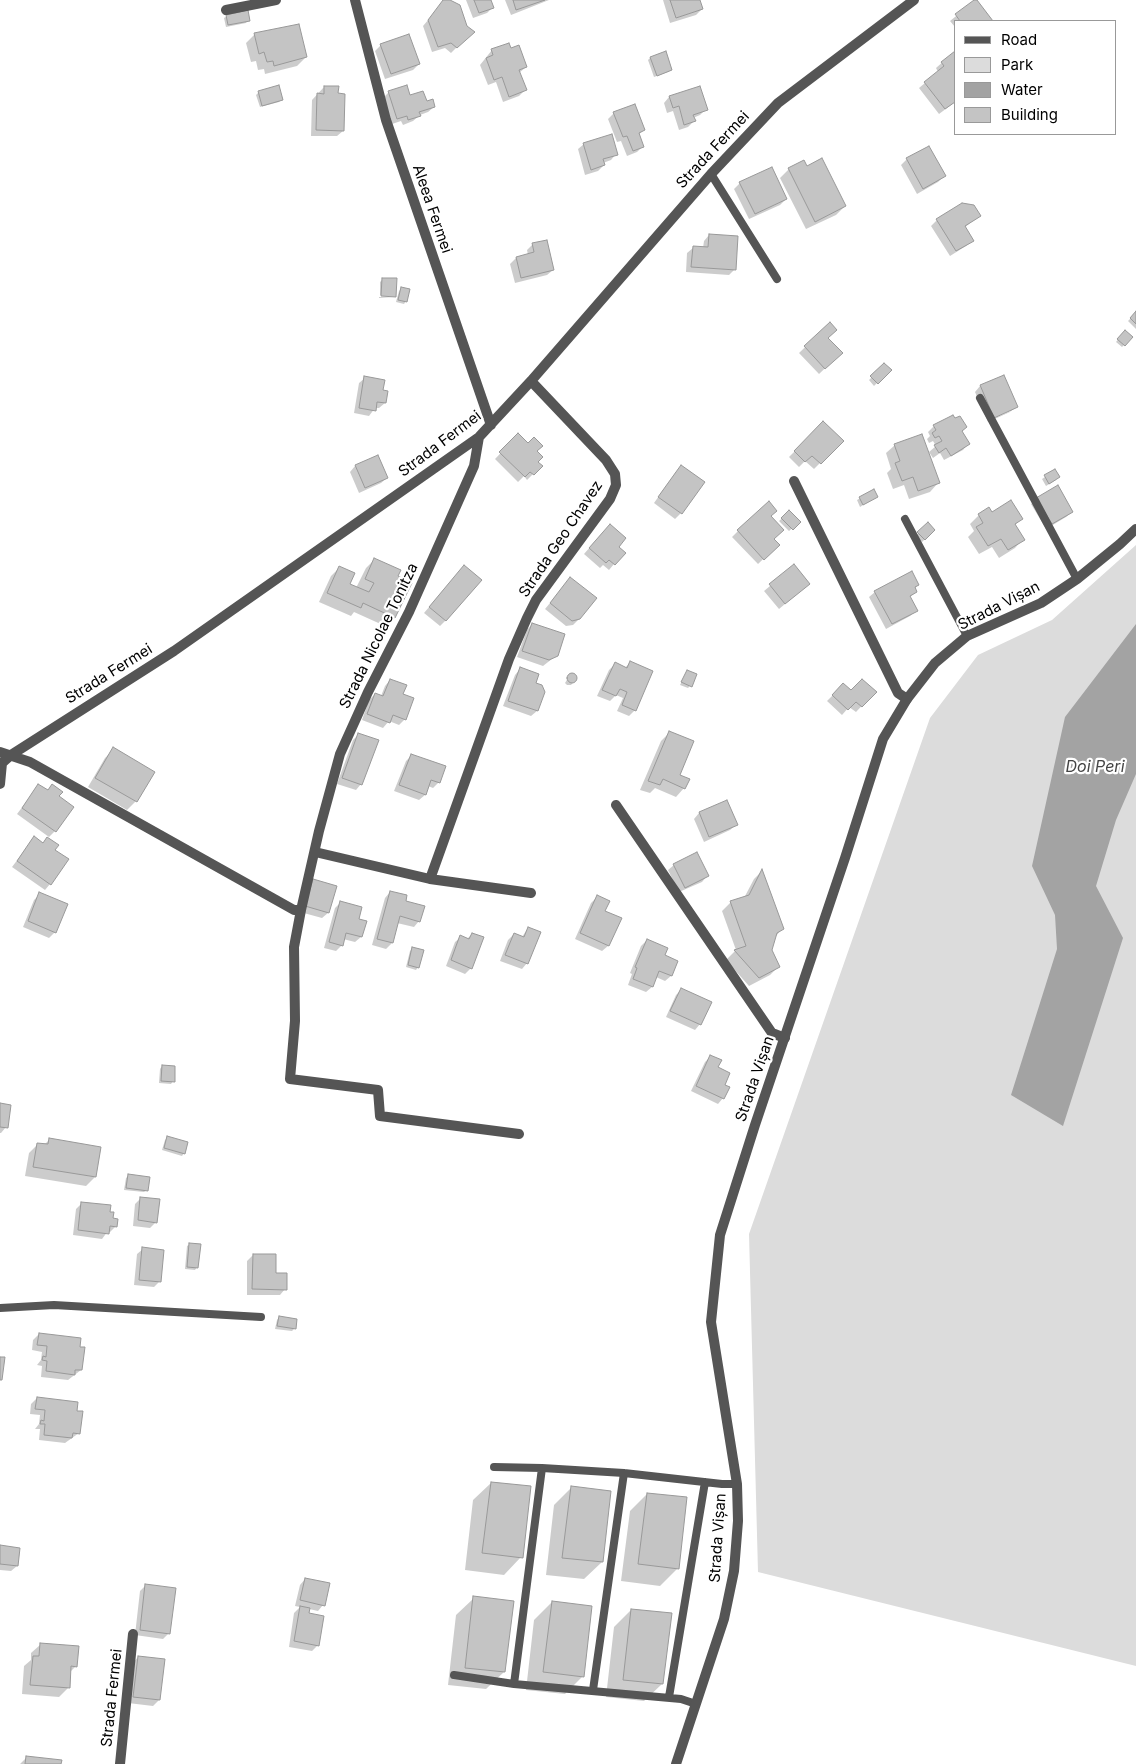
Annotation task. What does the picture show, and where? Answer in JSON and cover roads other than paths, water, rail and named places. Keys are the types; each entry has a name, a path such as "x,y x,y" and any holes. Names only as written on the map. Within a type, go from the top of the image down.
{"street":[{"path":"226,10 276,0"},
{"name":"Aleea Fermei","path":"355,0 386,120 491,425"},
{"name":"Strada Fermei","path":"11,755 174,651 479,436 531,381 711,174 778,103 908,2"},
{"name":"Strada Geo Chavez","path":"430,879 509,659 527,618 536,600 610,499 616,485 615,474 606,460 531,381"},
{"name":"Strada Nicolae Tonitza","path":"479,436 474,466 409,612 368,692 340,754 301,910 294,947 295,1021 290,1079 378,1090 380,1116 519,1134"},
{"path":"794,481 898,693 907,699"},
{"name":"Strada Vișan","path":"676,1764 724,1618 734,1570 738,1521 737,1484 711,1322 720,1235 883,740 907,699 935,663 966,636 1041,603 1077,579 1136,529"},
{"path":"0,752 30,762 294,910 301,910"},
{"path":"0,784 2,763 11,755"},
{"path":"616,805 772,1033 785,1038"},
{"path":"315,852 430,879 531,893"},
{"name":"Strada Fermei","path":"120,1764 133,1634"}],"lane":[{"path":"711,174 777,280"},
{"path":"980,398 1077,579"},
{"path":"905,519 966,636"},
{"path":"0,1308 54,1305 261,1317"},
{"path":"494,1467 624,1473 737,1484"},
{"path":"514,1684 542,1468"},
{"path":"594,1690 624,1473"},
{"path":"669,1698 705,1482"},
{"path":"454,1675 514,1684 681,1699 696,1704"}],"water":[{"name":"Doi Peri","path":"1136,624 1136,774 1116,820 1096,886 1123,938 1063,1126 1011,1095 1057,949 1055,915 1032,866 1065,717"}]}
